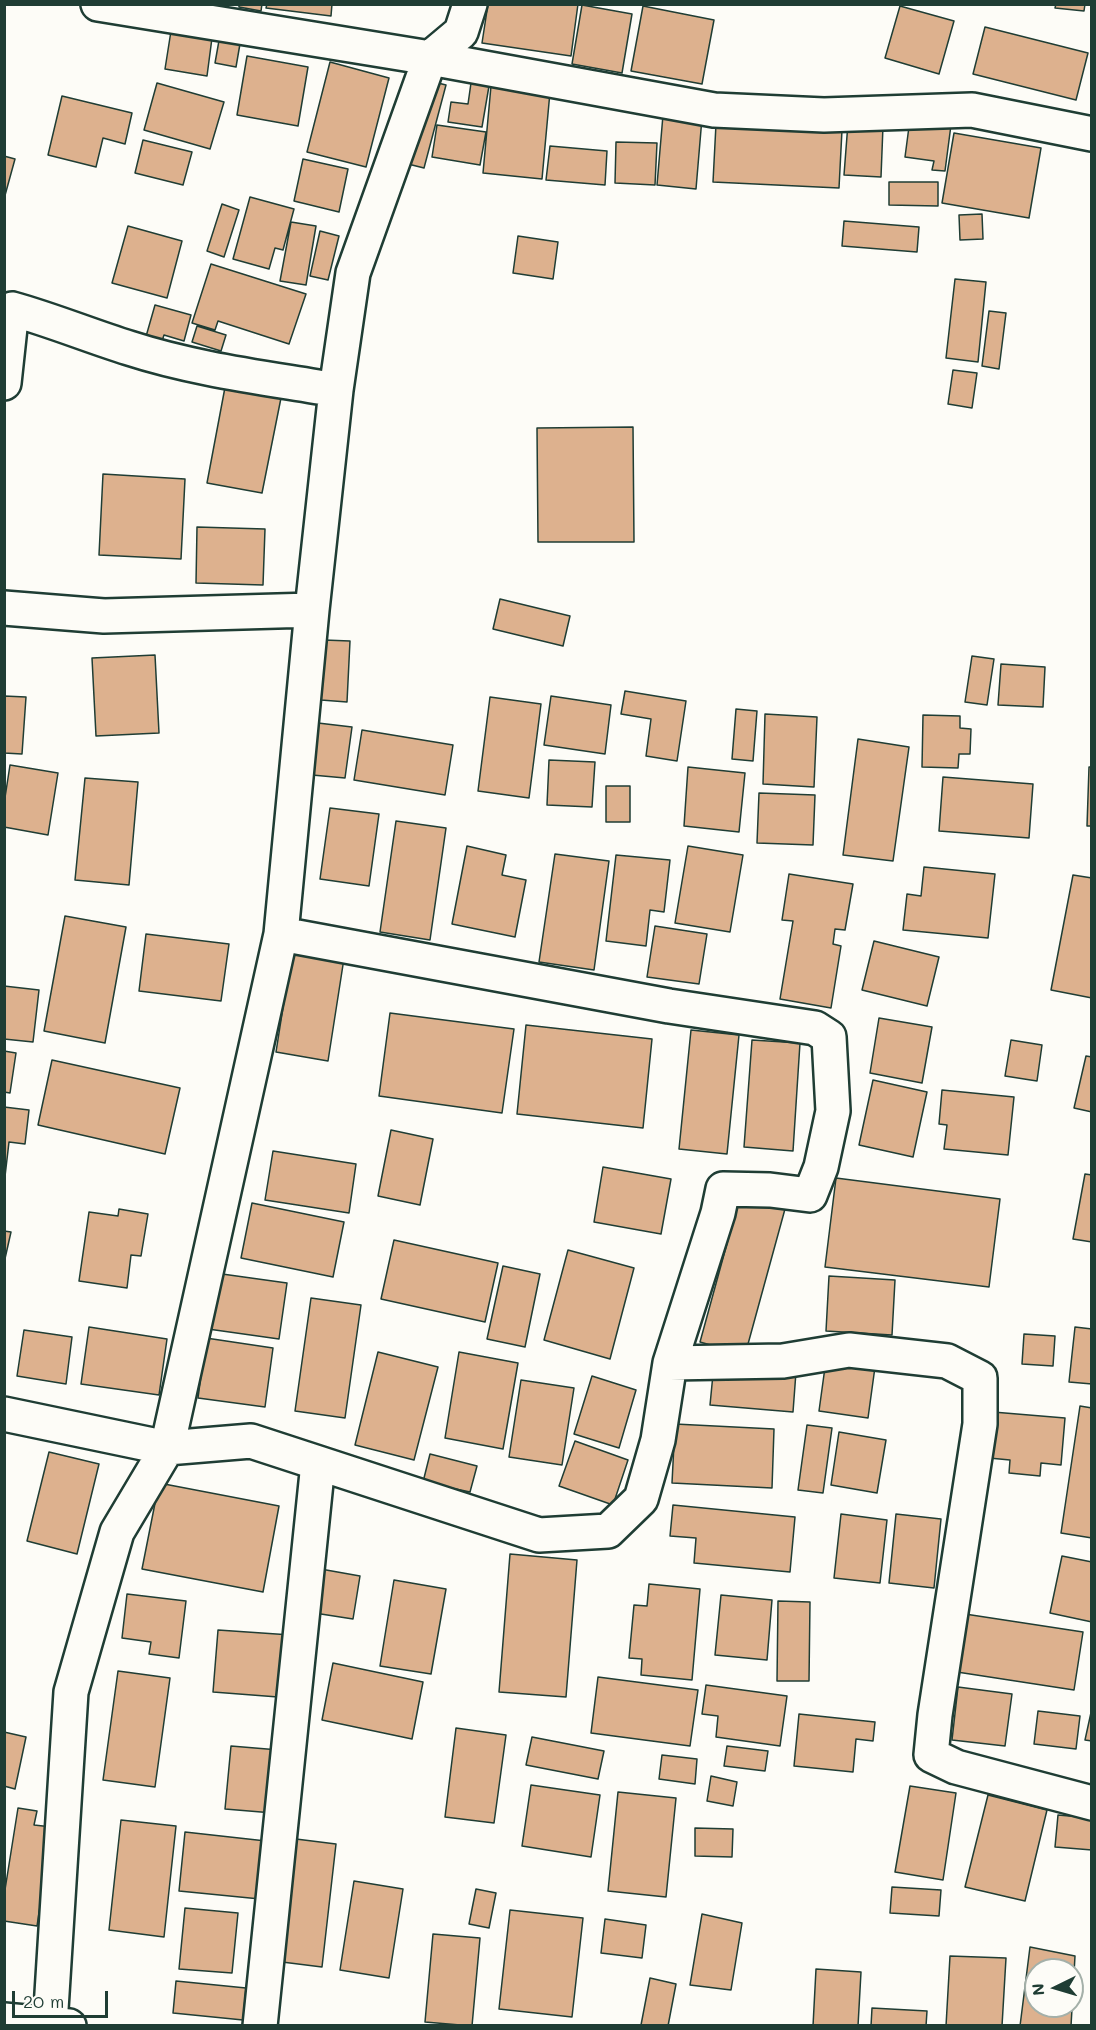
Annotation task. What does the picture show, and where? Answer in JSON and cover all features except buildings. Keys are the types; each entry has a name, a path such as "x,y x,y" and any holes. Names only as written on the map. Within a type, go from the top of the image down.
{"street":[{"path":"98,4 430,58 714,110 824,115 972,110 1092,134"},
{"path":"4,2020 59,2025 71,1692 117,1532 167,1448 281,934 312,610 336,390 353,273 430,58 461,32 470,4"},
{"path":"4,383 12,309 48,318 130,348 206,369 336,390"},
{"path":"4,608 105,616 312,610"},
{"path":"4,1414 167,1448 251,1442 539,1535 608,1531 641,1499 658,1440 670,1363 718,1213 723,1189 770,1190 810,1195 822,1167 833,1112 829,1037 815,1028 669,1006 281,934"},
{"path":"670,1363 783,1361 849,1350 946,1361 980,1378 980,1424 935,1715 931,1755 956,1767 1092,1803"},
{"path":"260,2025 318,1463"}]}
